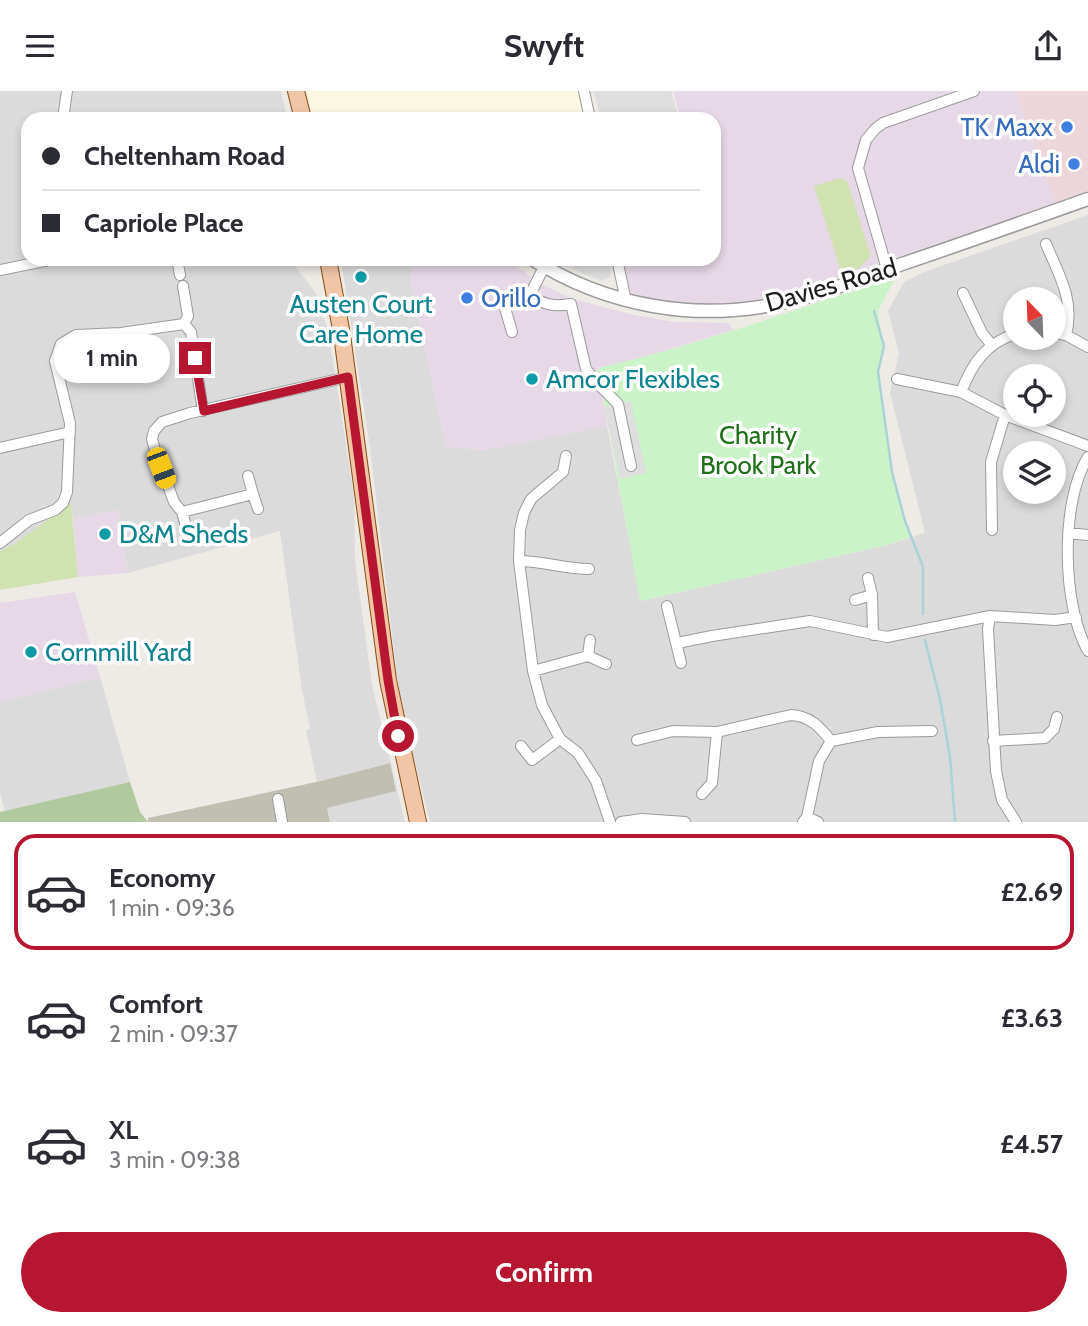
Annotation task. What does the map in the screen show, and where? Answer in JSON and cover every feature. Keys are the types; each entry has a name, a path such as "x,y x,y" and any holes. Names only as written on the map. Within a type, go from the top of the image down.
{"main road":[{"path":"296,91 301,112"},
{"path":"329,266 348,377 388,680 418,822"}],"street":[{"path":"64,112 68,91"},
{"path":"584,91 588,112"},
{"path":"887,269 858,168 866,140 875,129 895,118 974,91"},
{"name":"Davies Road","path":"544,267 595,292 626,301 667,309 706,311 750,308 783,303 1088,199"},
{"path":"1045,244 1063,287"},
{"path":"0,270 21,266"},
{"path":"178,266 180,275"},
{"path":"618,266 626,301"},
{"path":"530,295 544,267"},
{"path":"183,286 188,316 187,328 204,411"},
{"path":"963,293 982,333 991,344"},
{"path":"1066,294 1070,303 1066,335 1088,347"},
{"path":"512,332 503,301 530,295 542,303 556,307 571,304 586,369 618,404 631,465"},
{"path":"0,543 29,520 55,510 67,492 69,413 55,361 61,344 76,335 187,328"},
{"path":"961,392 977,360 991,344 1003,339"},
{"path":"190,540 182,512 174,502 152,439 154,431 162,422 348,377"},
{"path":"897,379 961,392 1003,414"},
{"path":"992,530 991,461 1003,422"},
{"path":"1037,427 1088,446"},
{"path":"0,448 70,432"},
{"path":"566,456 562,472 531,499 524,513 520,530 519,561 533,671 542,705 560,740 578,753 596,781 610,822"},
{"path":"1088,457 1074,492 1068,533 1070,582 1076,617 1088,651"},
{"path":"248,476 258,509"},
{"path":"182,512 253,494"},
{"path":"1068,533 1088,535"},
{"path":"519,561 538,561 567,569 589,569"},
{"path":"868,578 872,596 873,635"},
{"path":"855,600 872,596"},
{"path":"667,606 681,663"},
{"path":"677,643 810,621 887,637 990,616 1055,620 1076,617"},
{"path":"990,616 996,771 1002,800 1016,822"},
{"path":"588,656 590,640"},
{"path":"533,671 588,656 606,664"},
{"path":"637,740 673,731 717,732 791,715 814,722 831,741"},
{"path":"993,741 1045,739 1054,729 1057,717"},
{"path":"818,822 805,820 819,761 831,741 878,732 932,731"},
{"path":"702,794 712,783 717,732"},
{"path":"521,746 532,760 560,740"},
{"path":"278,799 282,822"},
{"path":"621,822 642,819 685,822"}],"shaded area":[{"path":"0,91 281,91 286,112 21,112 21,266 295,266 317,295 329,335 354,496 355,561 372,685 405,822 330,822 327,808 396,790 389,763 317,782 306,730 310,729 280,531 128,573 118,510 73,519 71,504 16,543 0,551"},
{"path":"307,91 579,91 583,112 311,112"},
{"path":"594,91 671,91 677,112 599,112"},
{"path":"673,91 1015,91 1055,203 795,292 716,305 648,300 630,292 624,266 721,266 721,112 679,112"},
{"path":"1015,91 1088,91 1088,191 1055,203"},
{"path":"1088,215 1088,822 430,822 407,731 397,676 370,447 342,266 411,266 410,280 446,447 485,450 607,426 641,601 887,545 925,533 890,393 899,353 888,311 904,282 924,272"},
{"path":"411,266 517,266 541,284 570,298 629,314 674,322 728,323 733,330 598,368 607,426 485,450 446,447 410,280"},
{"path":"569,266 609,266 611,276 603,281"},
{"path":"631,401 646,473 620,479 604,407"},
{"path":"118,510 128,573 78,577 73,519"},
{"path":"75,592 100,677 0,702 0,603"},
{"path":"100,677 130,782 5,811 0,793 0,702"},
{"path":"390,763 396,791 327,808 330,822 148,822 148,818 321,781"}],"green space":[{"path":"840,178 847,181 871,256 859,268 842,274 814,186"},
{"name":"Charity Brook Park","path":"896,276 878,311 883,347 877,372 891,473 910,537 887,545 640,601 598,368 711,337"},
{"path":"71,503 78,577 0,590 0,551 16,543"},
{"path":"130,782 140,812 148,822 0,822 0,812"}],"waterway":[{"path":"874,311 884,346 878,372 892,472 905,521 923,567 923,614"},
{"path":"925,640 940,699 950,757 955,822"}],"place":[{"name":"TK Maxx","path":"1067,127"},
{"name":"Aldi","path":"1074,164"},
{"name":"Austen Court Care Home","path":"361,277"},
{"name":"Orillo","path":"467,298"},
{"name":"Amcor Flexibles","path":"532,379"},
{"name":"D&M Sheds","path":"105,534"},
{"name":"Cornmill Yard","path":"31,652"}],"route":[{"path":"195,358 204,411 348,377 388,680 398,736"}]}
